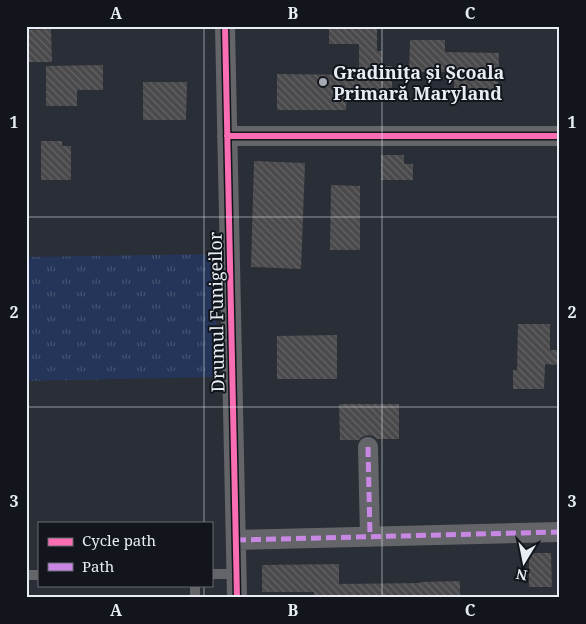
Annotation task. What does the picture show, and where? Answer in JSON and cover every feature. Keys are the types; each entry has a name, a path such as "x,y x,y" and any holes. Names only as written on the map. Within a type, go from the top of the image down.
{"street":[{"name":"Drumul Funigeilor","path":"225,26 237,598"},
{"path":"228,136 560,136"},
{"path":"368,447 370,537"},
{"path":"236,540 560,532"}],"lane":[{"path":"212,574 236,574"}],"green space":[{"path":"214,254 218,377 26,381 26,257"}],"building":[{"path":"329,26 377,26 377,51 382,51 382,66 392,66 392,91 347,91 346,110 277,110 277,74 359,75 359,44 329,44"},
{"path":"51,29 52,62 26,62 26,30"},
{"path":"410,40 445,40 445,52 499,53 498,91 454,90 454,72 409,72"},
{"path":"103,65 103,90 77,90 77,106 46,106 46,66"},
{"path":"143,82 187,82 186,120 143,120"},
{"path":"41,141 62,141 62,146 71,146 71,180 41,180"},
{"path":"381,155 404,155 404,164 413,164 413,180 381,180"},
{"path":"254,161 305,163 301,269 251,267"},
{"path":"331,185 360,186 360,250 330,250"},
{"path":"518,324 550,324 550,350 557,350 557,365 545,364 544,389 513,389 513,370 517,370"},
{"path":"337,335 337,379 277,379 277,336"},
{"path":"339,404 399,404 399,439 377,439 368,435 359,440 340,440"},
{"path":"529,553 551,553 552,587 529,587"},
{"path":"339,564 339,584 460,581 460,598 314,598 314,592 262,592 262,565"}],"marked path":[{"path":"368,447 370,537"},
{"path":"236,540 560,532"}],"cycle path":[{"path":"225,26 237,598"},
{"path":"227,136 560,136"}],"place":[{"name":"Gradinița și Școala Primară Maryland","path":"323,82"}]}
